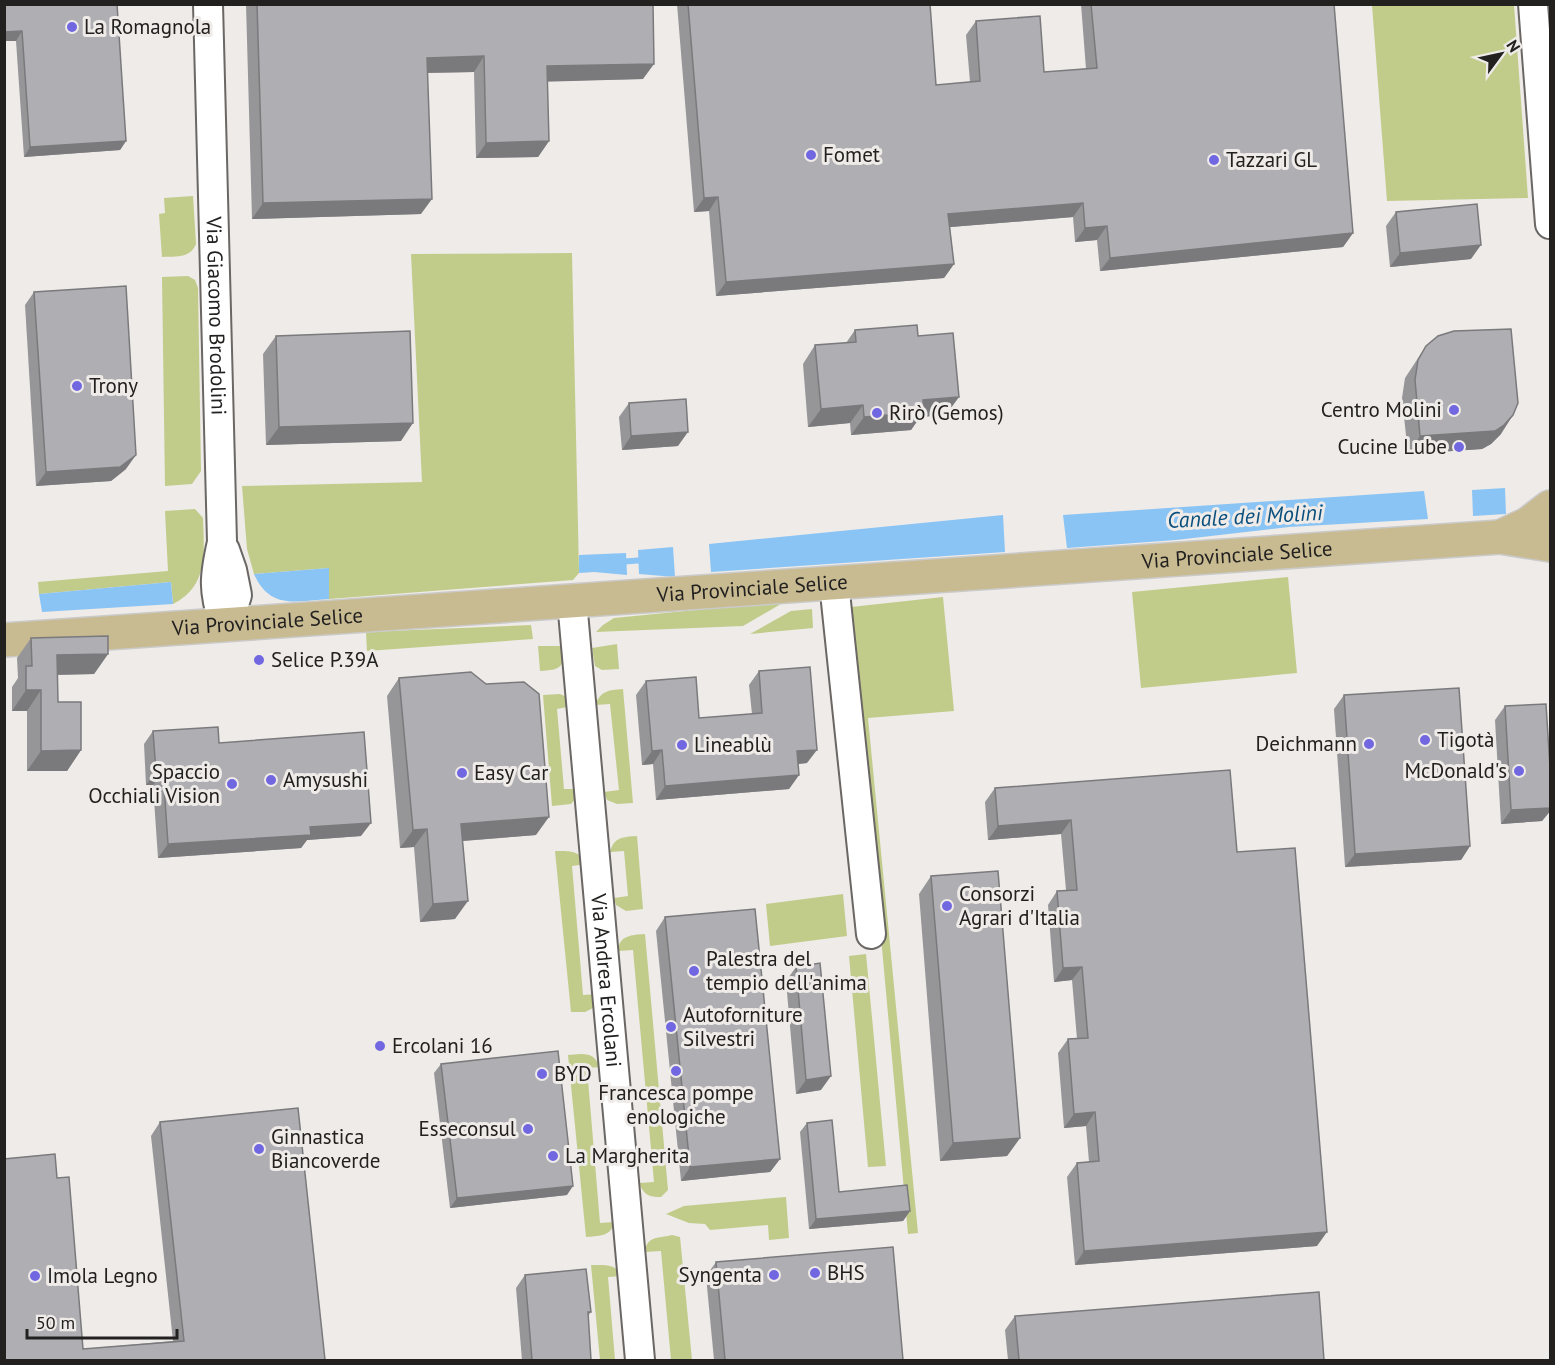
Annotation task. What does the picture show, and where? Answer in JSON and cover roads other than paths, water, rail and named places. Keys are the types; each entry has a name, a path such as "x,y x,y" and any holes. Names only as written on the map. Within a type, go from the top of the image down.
{"main road":[{"name":"Via Provinciale Selice","path":"1500,537 1528,524 1551,507"},
{"name":"Via Provinciale Selice","path":"4,640 220,614 263,622 1500,537 1551,545"}],"street":[{"name":"Via Giacomo Brodolini","path":"208,4 222,542 214,575 220,614"},
{"path":"1533,4 1551,224"},
{"path":"834,583 871,934"},
{"name":"Via Andrea Ercolani","path":"572,601 640,1360"}],"water":[{"path":"1505,488 1506,514 1473,516 1472,490"},
{"path":"1424,491 1428,519 1289,527 1176,540 1067,548 1063,515"},
{"path":"1003,515 1005,552 711,572 709,544"},
{"path":"673,547 675,577 639,574 638,550"},
{"path":"626,553 627,575 579,573 579,555"},
{"path":"329,568 329,599 306,601 285,601 276,598 260,585 254,574"},
{"path":"171,582 173,604 42,612 39,594"}],"waterway":[{"name":"Canale dei Molini","path":"619,562 644,560"}],"place":[{"name":"La Romagnola","path":"72,27"},
{"name":"Fomet","path":"811,155"},
{"name":"Tazzari GL","path":"1214,160"},
{"name":"Trony","path":"77,386"},
{"name":"Centro Molini","path":"1454,410"},
{"name":"Rirò (Gemos)","path":"877,413"},
{"name":"Cucine Lube","path":"1459,447"},
{"name":"Selice P.39A","path":"259,660"},
{"name":"Tigotà","path":"1425,740"},
{"name":"Deichmann","path":"1369,744"},
{"name":"Lineablù","path":"682,745"},
{"name":"McDonald's","path":"1519,771"},
{"name":"Easy Car","path":"462,773"},
{"name":"Amysushi","path":"271,780"},
{"name":"Spaccio Occhiali Vision","path":"232,784"},
{"name":"Consorzi Agrari d'Italia","path":"947,906"},
{"name":"Palestra del tempio dell'anima","path":"694,971"},
{"name":"Autoforniture Silvestri","path":"671,1027"},
{"name":"Ercolani 16","path":"380,1046"},
{"name":"Francesca pompe enologiche","path":"676,1071"},
{"name":"BYD","path":"542,1074"},
{"name":"Esseconsul","path":"528,1129"},
{"name":"Ginnastica Biancoverde","path":"259,1149"},
{"name":"La Margherita","path":"553,1156"},
{"name":"BHS","path":"815,1273"},
{"name":"Syngenta","path":"774,1275"},
{"name":"Imola Legno","path":"35,1276"}]}
